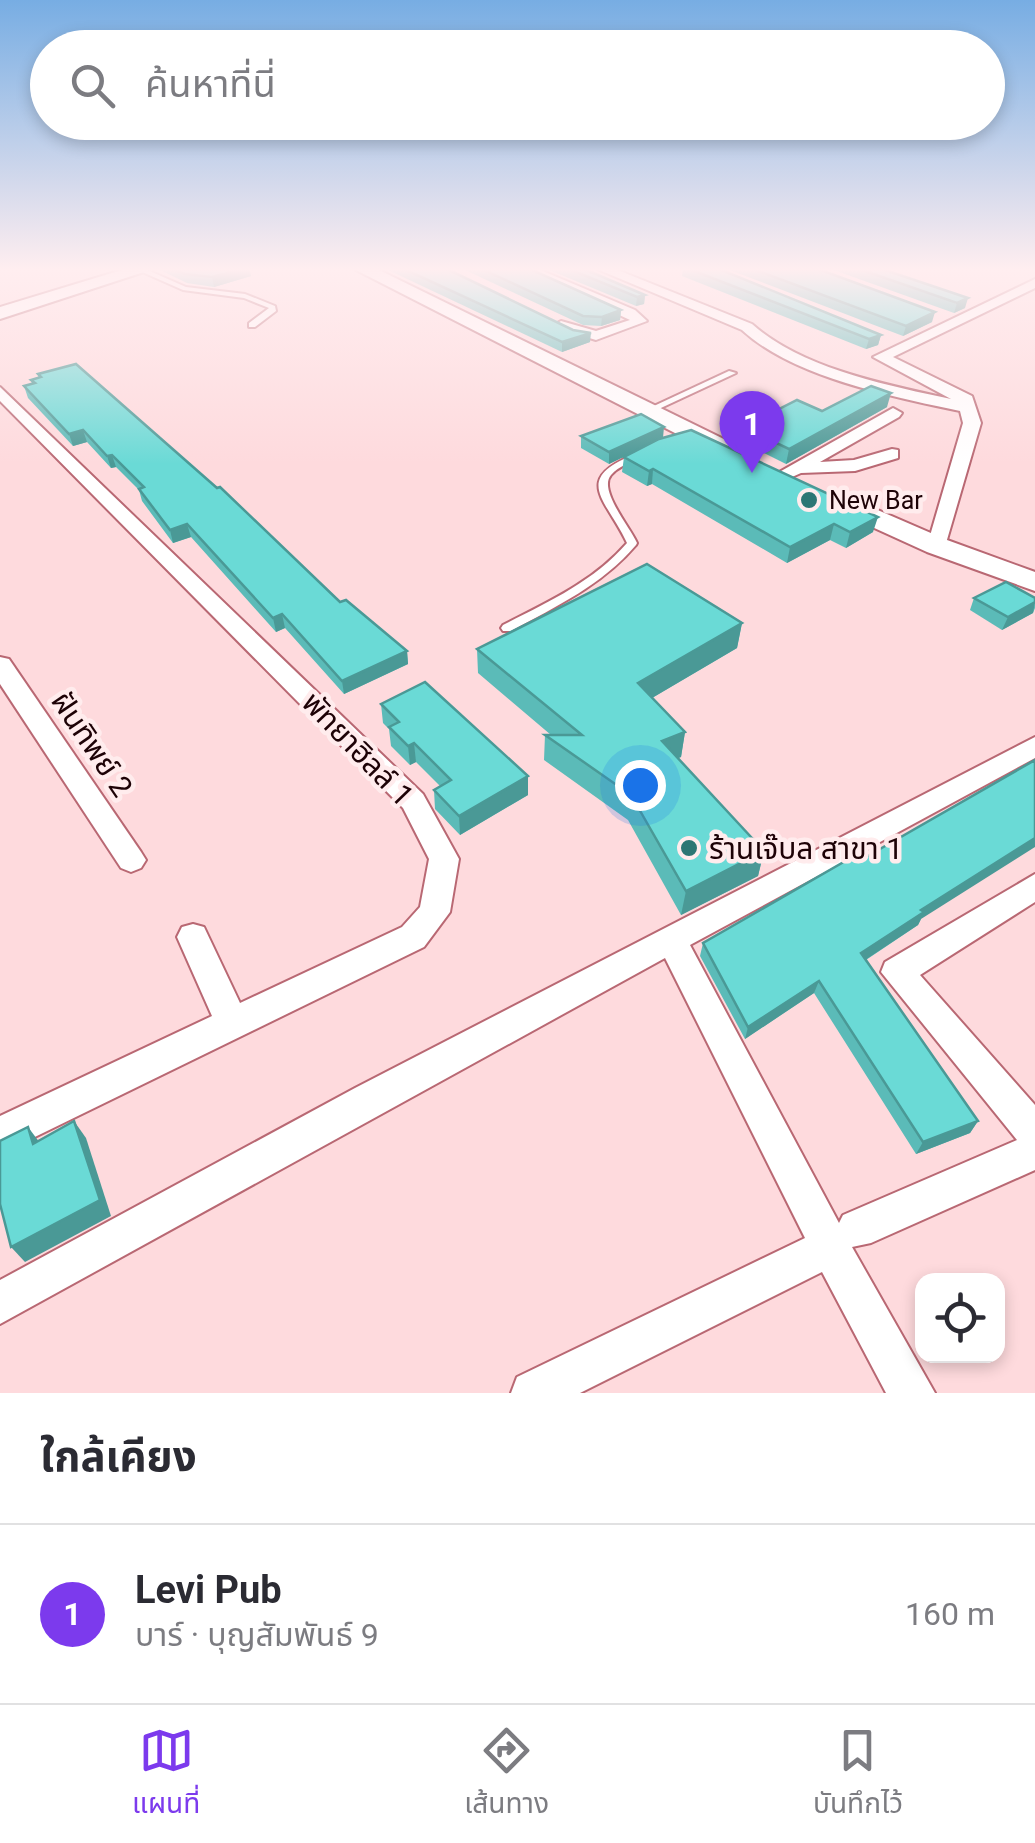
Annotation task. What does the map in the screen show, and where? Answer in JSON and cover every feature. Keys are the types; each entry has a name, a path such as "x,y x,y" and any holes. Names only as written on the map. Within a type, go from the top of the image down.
{"street":[{"path":"492,334 645,412 684,438 772,467 937,546 1035,582"},
{"path":"751,334 845,373 921,398 968,408"},
{"path":"845,373 928,334"},
{"path":"886,339 904,346"},
{"path":"882,357 966,400 972,423 937,546"},
{"name":"พัทยาฮิลล์ 1","path":"0,392 413,801 444,859 434,912 414,937 0,1134"},
{"path":"772,467 894,413"},
{"path":"772,467 855,464 892,454"},
{"name":"ฝันทิพย์ 2","path":"0,665 131,860"},
{"path":"0,1302 1035,746"},
{"path":"1035,886 898,972 1035,1133"},
{"path":"193,938 233,1025"},
{"path":"670,940 844,1238 888,1360 913,1393"},
{"path":"533,1393 844,1238 1035,1150"}],"lane":[{"path":"645,412 732,373"},
{"path":"506,628 584,586 617,563 632,543 626,524 603,497 599,486 602,478 622,462 657,448"}],"building":[{"path":"545,334 588,334 562,342"},
{"path":"856,334 881,335 869,339"},
{"path":"76,364 220,487 340,602 346,600 407,651 342,681 282,614 273,618 187,524 170,530 139,489 144,487 112,455 107,456 83,430 69,434 24,386 35,383 31,380 41,377 38,374"},
{"path":"871,386 891,393 789,449 734,423 760,410 769,414 797,400 822,411"},
{"path":"641,414 664,427 609,452 581,436"},
{"path":"691,430 878,517 850,532 834,524 790,547 653,469 649,471 624,457 659,439"},
{"path":"647,564 742,623 638,683 685,732 662,741 764,851 686,891 631,795 545,735 582,735 477,649"},
{"path":"1006,582 1035,598 1035,602 1008,617 974,598"},
{"path":"425,682 528,776 459,816 434,790 451,780 414,743 408,746 389,727 399,722 381,704"},
{"path":"1035,760 1035,838 861,953 978,1121 923,1142 819,981 748,1027 703,943 861,852 866,857"},
{"path":"74,1121 100,1200 11,1247 0,1204 0,1141 28,1127 33,1144"}],"place":[{"name":"Levi Pub","path":"752,473"},
{"name":"New Bar","path":"809,500"},
{"name":"ร้านเจ๊บล สาขา 1","path":"689,848"}]}
